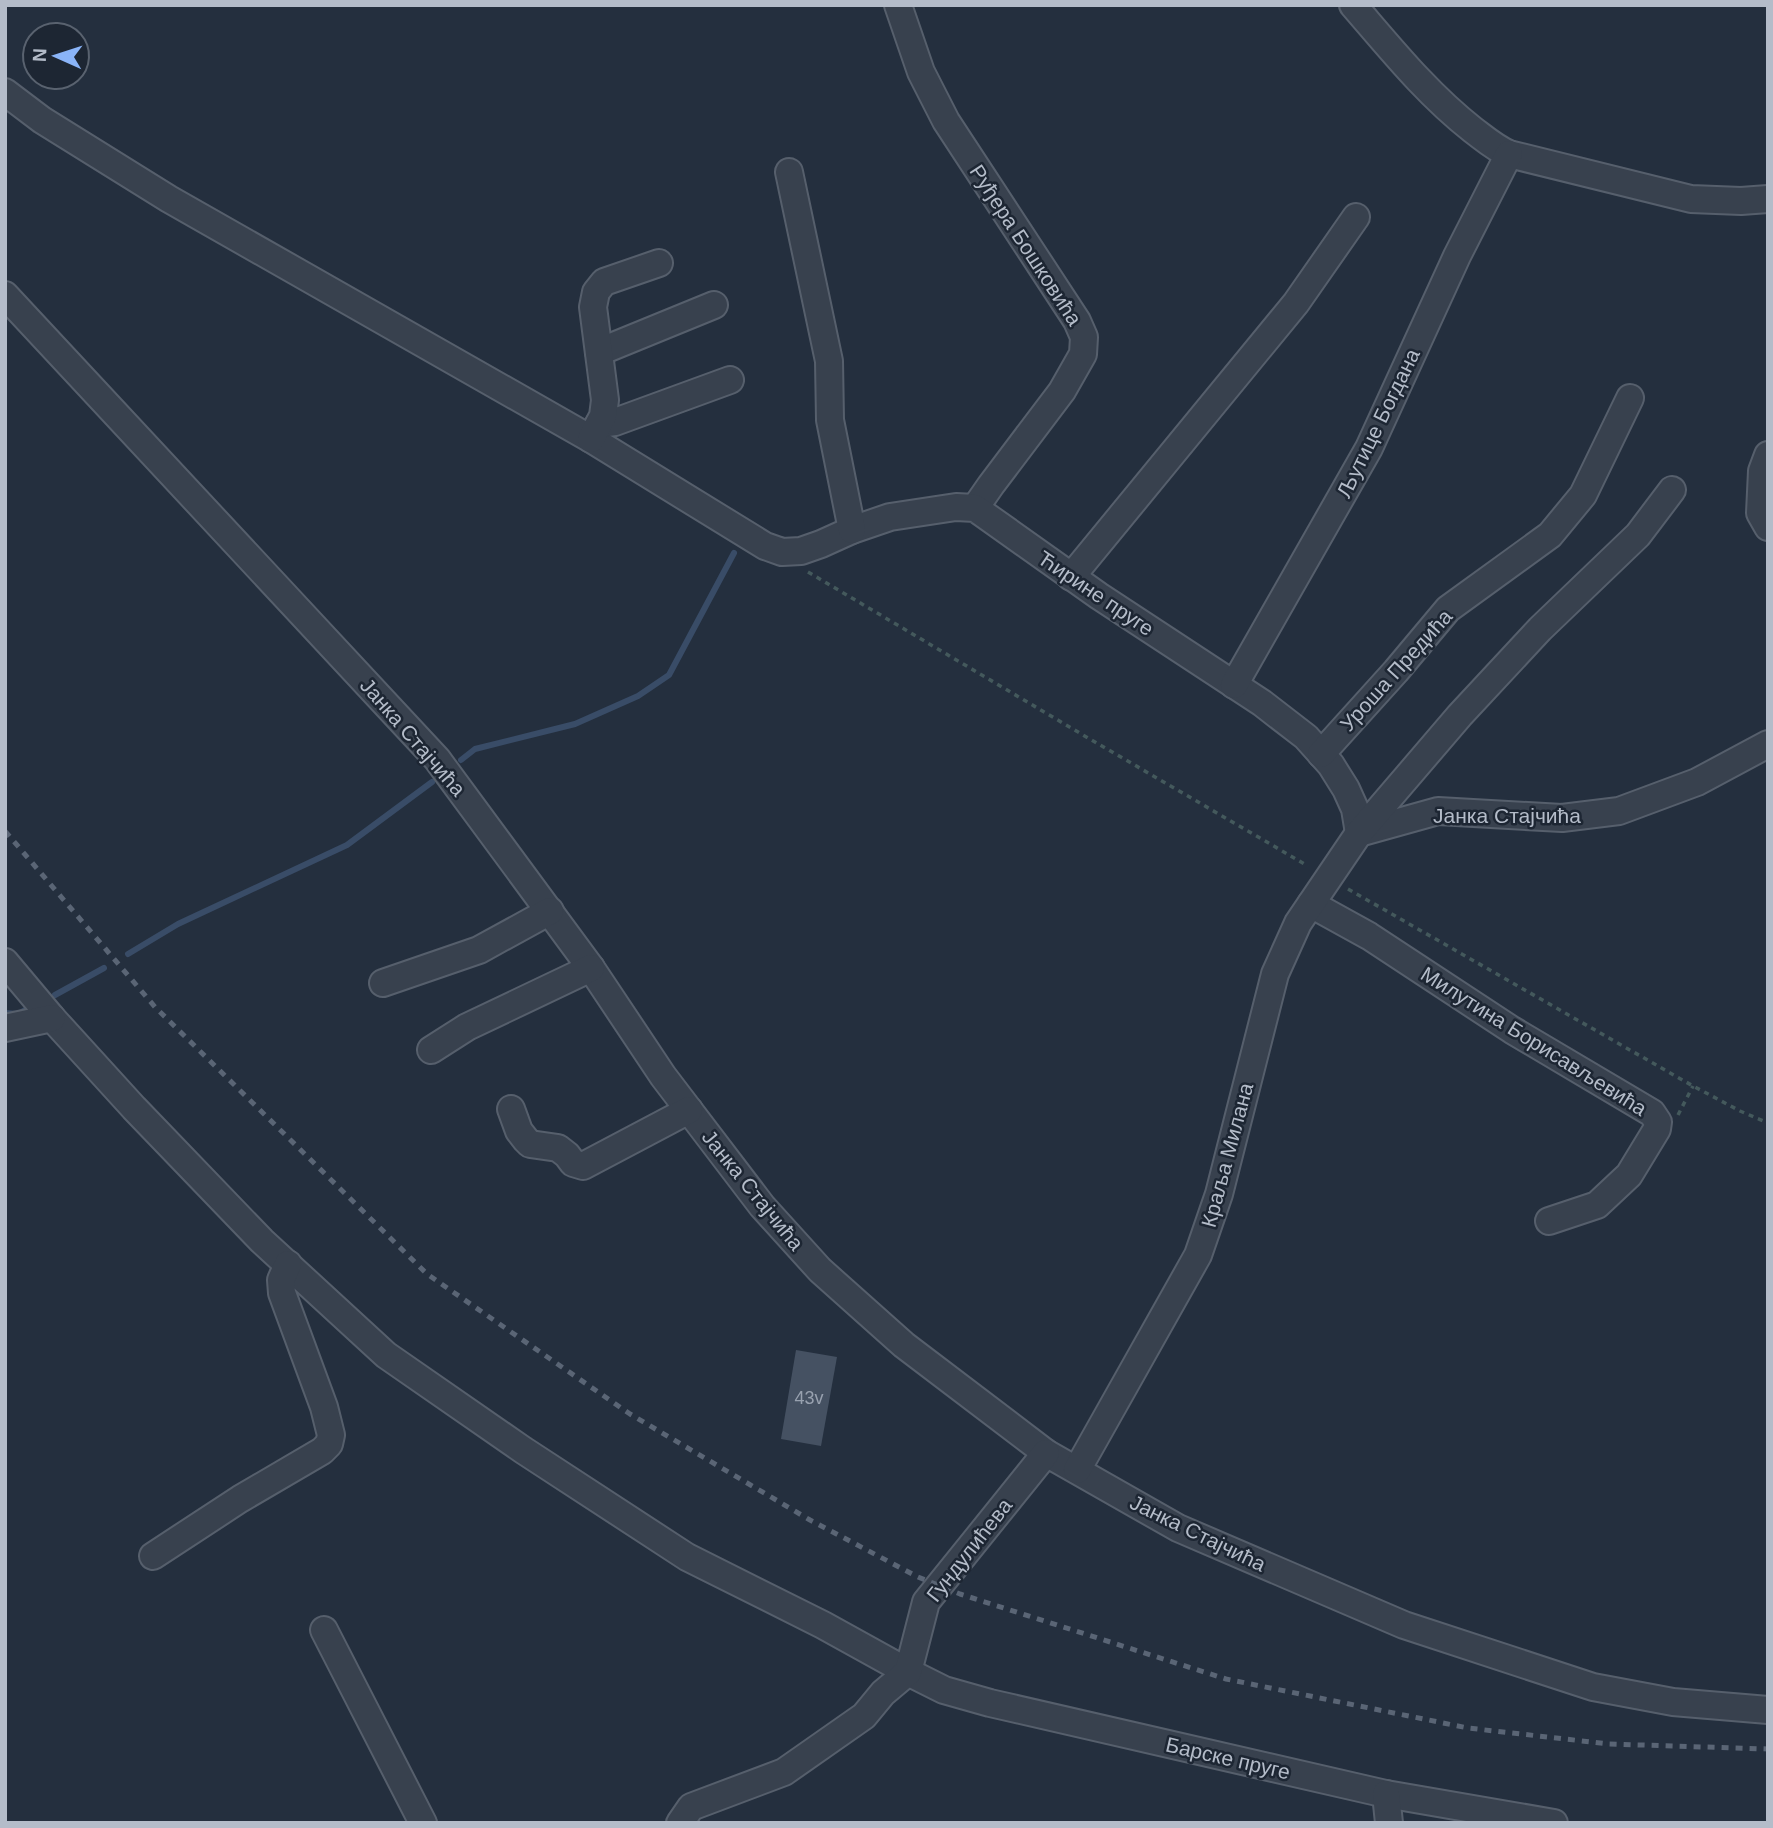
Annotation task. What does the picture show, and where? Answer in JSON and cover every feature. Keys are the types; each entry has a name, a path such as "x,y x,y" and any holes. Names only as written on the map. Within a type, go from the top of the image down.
{"street":[{"name":"Руђера Бошковића","path":"898,5 921,72 946,121 1077,321 1084,337 1083,354 1062,391 975,508"},
{"path":"1353,5 1404,65 1452,113 1496,148 1509,154 1691,199 1768,199"},
{"path":"5,92 42,120 169,199 595,432 765,546 782,552 801,551 890,517 956,507 975,508"},
{"name":"Љутице Богдана","path":"1234,685 1369,449 1457,256 1509,154"},
{"path":"789,172 829,361 830,420 852,530"},
{"path":"1071,576 1296,303 1356,217"},
{"path":"595,432 603,416 605,400 593,307 596,292 604,282 659,263"},
{"name":"Јанка Стајчића","path":"5,295 437,760 592,968 663,1076 762,1206 820,1270 904,1345 1046,1452 1178,1528 1404,1625 1593,1687 1673,1702 1768,1710"},
{"path":"599,352 714,305"},
{"path":"595,432 730,380"},
{"name":"Уроша Предића","path":"1321,754 1448,609 1550,535 1583,495 1630,398"},
{"path":"1768,455 1762,471 1760,513 1768,527"},
{"name":"Краља Милана","path":"1077,1470 1198,1255 1219,1194 1275,974 1298,923 1359,833 1460,715 1540,629 1638,535 1672,490"},
{"name":"Ћирине пруге","path":"975,508 1071,576 1262,703 1306,737 1331,765 1351,799 1359,833"},
{"name":"Јанка Стајчића","path":"1359,833 1438,811 1562,818 1619,811 1697,782 1768,744"},
{"name":"Милутина Борисављевића","path":"1311,904 1369,936 1513,1030 1651,1113 1658,1122 1657,1129 1629,1175 1597,1205 1549,1221"},
{"path":"383,983 479,950 550,911"},
{"name":"Барске пруге","path":"5,962 134,1108 262,1241 386,1355 523,1450 687,1557 824,1625 944,1690 990,1703 1386,1794 1554,1823"},
{"path":"431,1050 467,1027 592,968"},
{"path":"5,1028 52,1018"},
{"path":"510,1109 519,1131 530,1144 558,1148 568,1155 573,1163 583,1166 689,1110"},
{"path":"153,1556 240,1499 322,1451 329,1444 331,1435 324,1407 282,1293 281,1280 288,1264"},
{"name":"Гундулићева","path":"908,1672 926,1602 1046,1452"},
{"path":"324,1630 423,1823"},
{"path":"680,1823 691,1807 784,1772 864,1716 883,1693 908,1672"},
{"path":"1386,1794 1389,1823"}],"path":[{"path":"800,567 1328,878 1693,1086 1768,1123"}],"building":[{"path":"796,1350 837,1357 821,1446 781,1439"}],"waterway":[{"path":"461,760 475,749 575,724 638,696 669,675 734,553"},
{"path":"128,954 178,924 347,845 432,782"},
{"path":"55,995 104,968"},
{"path":"5,1013 18,1014 25,1010"}],"railway":[{"path":"5,831 155,1007 427,1274 630,1414 810,1520 918,1577 960,1594 1226,1679 1468,1728 1609,1744 1768,1749"}]}
